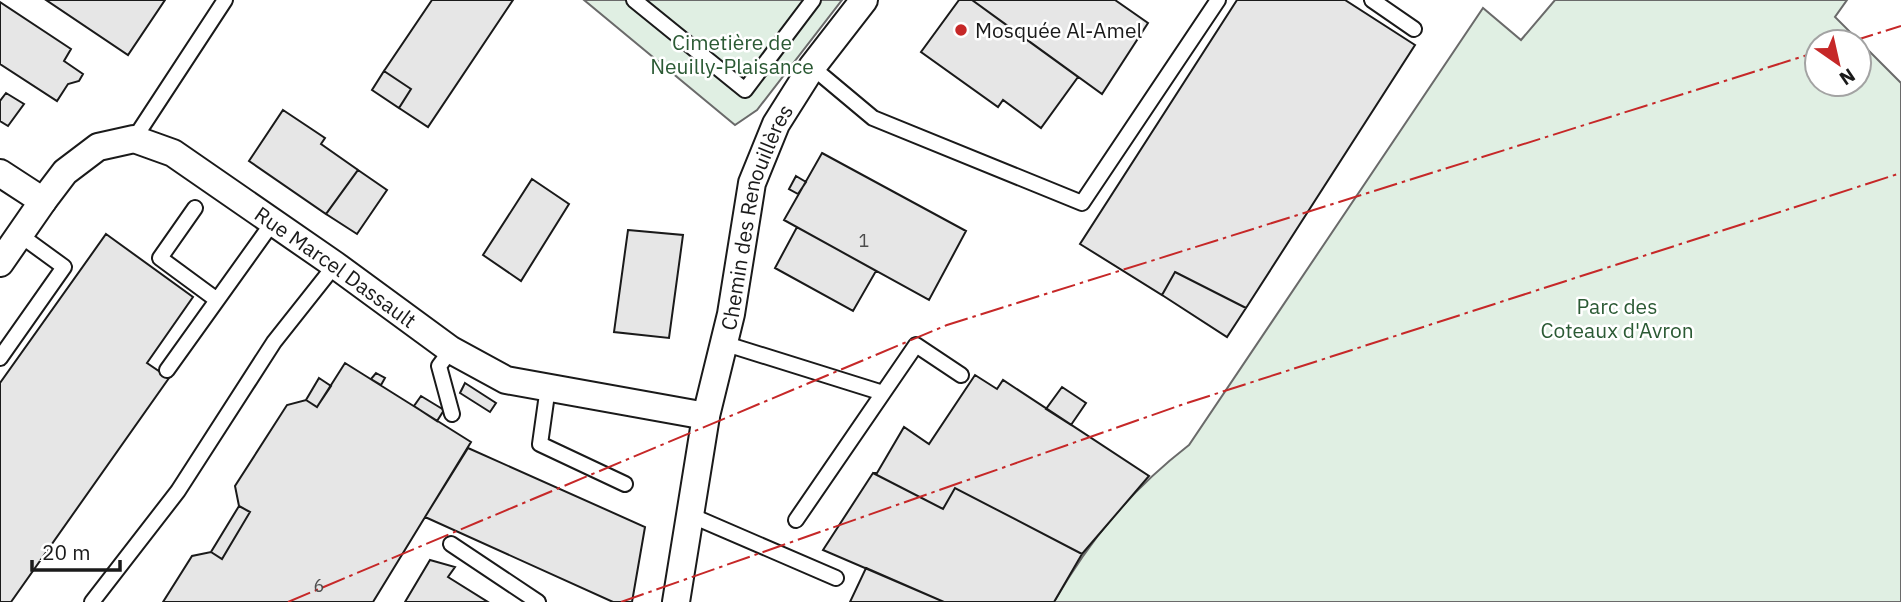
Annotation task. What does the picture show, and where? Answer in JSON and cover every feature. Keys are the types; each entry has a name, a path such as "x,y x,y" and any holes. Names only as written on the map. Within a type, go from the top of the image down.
{"street":[{"name":"Chemin des Renouillères","path":"676,602 706,416 723,343 752,183 776,124 812,66 864,0"},
{"path":"0,263 65,172 98,147 134,139"},
{"name":"Rue Marcel Dassault","path":"134,139 173,153 335,265 451,350 506,380 706,416"},
{"path":"0,173 43,201"}],"lane":[{"path":"134,139 225,0"},
{"path":"634,0 745,90 813,0"},
{"path":"812,66 873,118 1082,203 1219,0"},
{"path":"1372,0 1414,29"},
{"path":"195,208 160,258 217,300"},
{"path":"167,370 273,222"},
{"path":"0,358 64,268 20,235"},
{"path":"92,602 178,491 274,342 335,265"},
{"path":"723,343 883,393"},
{"path":"796,520 916,345 961,375"},
{"path":"451,350 439,366 453,414"},
{"path":"548,387 540,444 625,484"},
{"path":"690,515 836,578"},
{"path":"451,544 538,602"}],"green space":[{"name":"Cimetière de Neuilly-Plaisance","path":"584,0 842,0 757,110 735,125"},
{"name":"Parc des Coteaux d'Avron","path":"1555,0 1847,0 1835,17 1846,28 1803,28 1803,98 1873,98 1873,55 1901,83 1901,602 1054,602 1082,557 1113,517 1148,480 1189,445 1483,8 1521,40"}],"building":[{"path":"46,0 165,0 128,55"},
{"path":"432,0 513,0 428,127 399,108 411,89 384,71"},
{"path":"959,0 972,0 1078,77 1041,128 1003,100 998,107 921,52"},
{"path":"972,0 1115,0 1148,23 1102,94"},
{"path":"1237,0 1345,0 1415,45 1246,308 1175,272 1162,295 1080,244"},
{"path":"0,2 71,49 64,61 83,74 79,81 68,84 57,101 0,64"},
{"path":"384,71 411,89 399,108 372,90"},
{"path":"6,93 24,104 8,126 0,121 0,101"},
{"path":"283,110 325,138 321,144 358,170 326,214 249,161"},
{"path":"822,153 966,231 929,300 784,220"},
{"path":"358,170 387,190 357,234 326,214"},
{"path":"796,176 806,182 798,194 789,189"},
{"path":"532,179 569,204 521,281 483,255"},
{"path":"797,227 876,271 853,311 775,268"},
{"path":"628,230 683,235 669,338 614,332"},
{"path":"106,234 193,297 147,363 169,378 11,602 0,602 0,383"},
{"path":"1175,272 1246,308 1227,337 1162,295"},
{"path":"345,363 471,442 373,602 163,602 192,556 211,552 222,559 250,512 239,506 235,486 287,405 306,400 317,407"},
{"path":"376,373 385,378 381,385 371,379"},
{"path":"975,375 997,389 1003,380 1149,476 1082,554 955,488 943,509 873,473 877,473 904,427 929,444"},
{"path":"319,378 331,386 317,407 306,400"},
{"path":"465,383 496,403 490,412 460,393"},
{"path":"1062,387 1086,403 1071,425 1046,409"},
{"path":"421,396 444,410 437,421 414,406"},
{"path":"468,448 645,527 632,602 613,602 425,517"},
{"path":"873,473 943,509 955,488 1082,554 1054,602 944,602 823,550"},
{"path":"239,506 250,512 222,559 211,552"},
{"path":"430,560 455,567 448,577 488,602 405,602"},
{"path":"866,568 944,602 850,602"}],"power":[{"path":"1873,35 1901,26"},
{"path":"288,602 947,325 1803,56"},
{"path":"621,602 1181,405 1901,173"}],"place":[{"name":"Mosquée Al-Amel","path":"961,30"}]}
